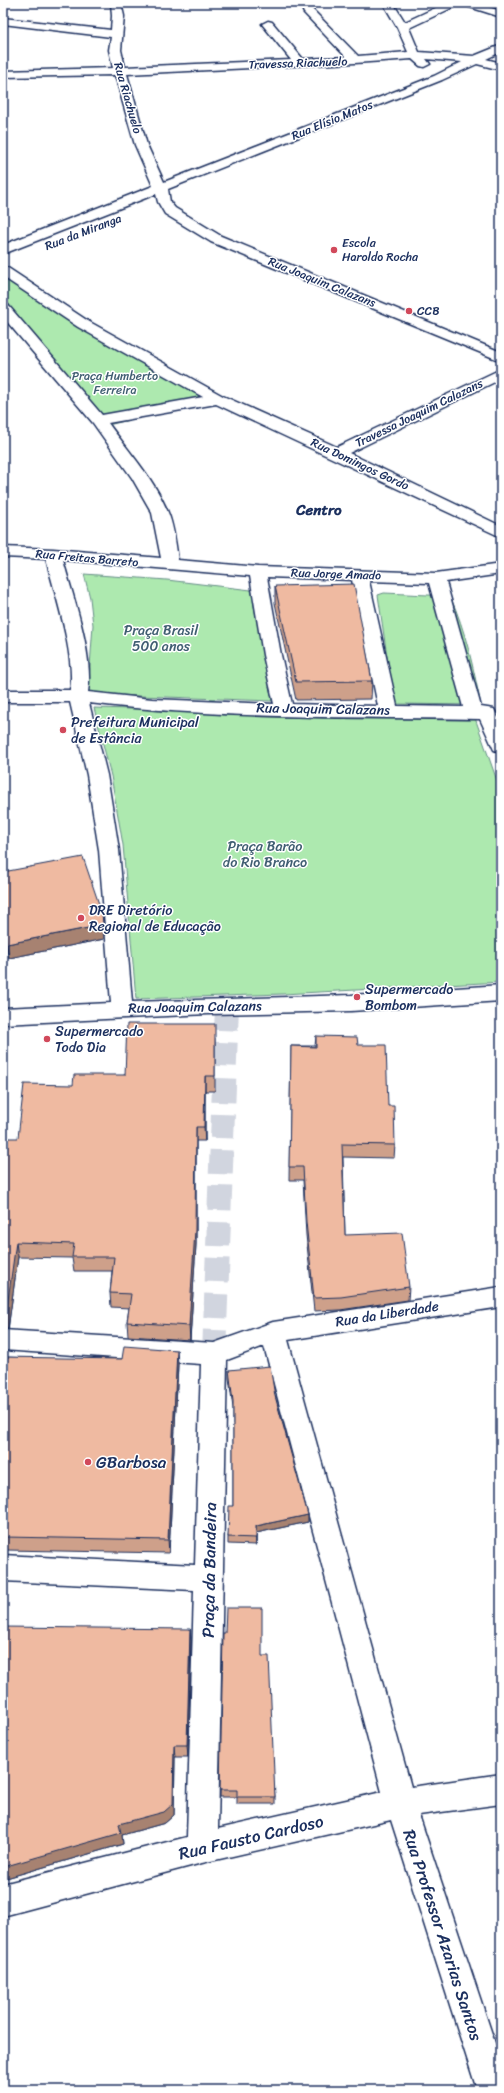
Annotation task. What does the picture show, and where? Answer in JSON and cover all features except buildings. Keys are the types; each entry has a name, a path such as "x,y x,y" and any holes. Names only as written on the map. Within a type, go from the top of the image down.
{"street":[{"name":"Rua Riachuelo","path":"116,3 118,7 115,50 120,72 141,145 162,195"},
{"path":"388,3 403,27 415,55 438,78"},
{"path":"403,27 455,3"},
{"path":"464,3 501,14"},
{"path":"308,11 355,60"},
{"path":"3,21 116,34"},
{"path":"268,24 299,62"},
{"name":"Rua Elísio Matos","path":"162,195 438,78 501,48"},
{"name":"Travessa Riachuelo","path":"3,74 120,72 355,60 415,55 476,60 501,67"},
{"path":"149,207 162,195"},
{"name":"Rua da Miranga","path":"3,250 162,195"},
{"name":"Rua Joaquim Calazans","path":"162,195 170,211 184,221 216,239 501,357"},
{"name":"Rua da Miranga","path":"3,262 120,218"},
{"path":"3,271 83,324 218,399"},
{"path":"387,309 446,344 501,373"},
{"path":"5,312 98,420 152,497 163,525 170,564"},
{"name":"Travessa Joaquim Calazans","path":"337,453 501,373"},
{"path":"98,420 218,399"},
{"name":"Rua Domingos Gordo","path":"218,399 337,453 501,532"},
{"name":"Rua Freitas Barreto","path":"3,552 53,554 170,564"},
{"path":"3,696 78,696 81,678 73,632 53,554"},
{"name":"Rua Jorge Amado","path":"170,564 258,572 359,574 436,578 501,570"},
{"path":"258,572 272,655 284,710"},
{"path":"359,574 384,684 388,710"},
{"path":"436,578 451,627 501,746"},
{"name":"Rua Joaquim Calazans","path":"487,713 388,710 284,710 152,705 78,696 96,775 109,850 122,1010 351,1003 501,993"},
{"path":"3,1016 122,1010"},
{"name":"Rua da Liberdade","path":"273,1332 501,1297"},
{"path":"3,1340 214,1354 273,1332"},
{"name":"Rua Professor Azarias Santos","path":"273,1332 400,1803 494,2090"},
{"name":"Praça da Bandeira","path":"202,1848 214,1354"},
{"path":"3,1568 209,1578"},
{"name":"Rua Fausto Cardoso","path":"3,1900 202,1848 400,1803 501,1789"}],"green space":[{"name":"Praça Humberto Ferreira","path":"3,273 221,399 99,427 3,304"},
{"name":"Praça Brasil 500 anos","path":"84,574 167,580 251,590 272,701 88,694 93,625 90,598"},
{"path":"384,593 450,596 465,636 481,705 394,704 378,595"},
{"name":"Praça Barão do Rio Branco","path":"94,708 475,718 501,792 501,982 283,994 136,999 123,845 111,776"}],"tunnel":[{"path":"214,1354 227,1006"}],"place":[{"name":"Escola Haroldo Rocha","path":"334,250"},
{"name":"CCB","path":"409,311"},
{"name":"Prefeitura Municipal de Estância","path":"63,730"},
{"name":"DRE Diretório Regional de Educação","path":"81,918"},
{"name":"Supermercado Bombom","path":"357,997"},
{"name":"Supermercado Todo Dia","path":"47,1039"},
{"name":"GBarbosa","path":"88,1462"}],"district":[{"name":"Centro","path":"319,510"}]}
